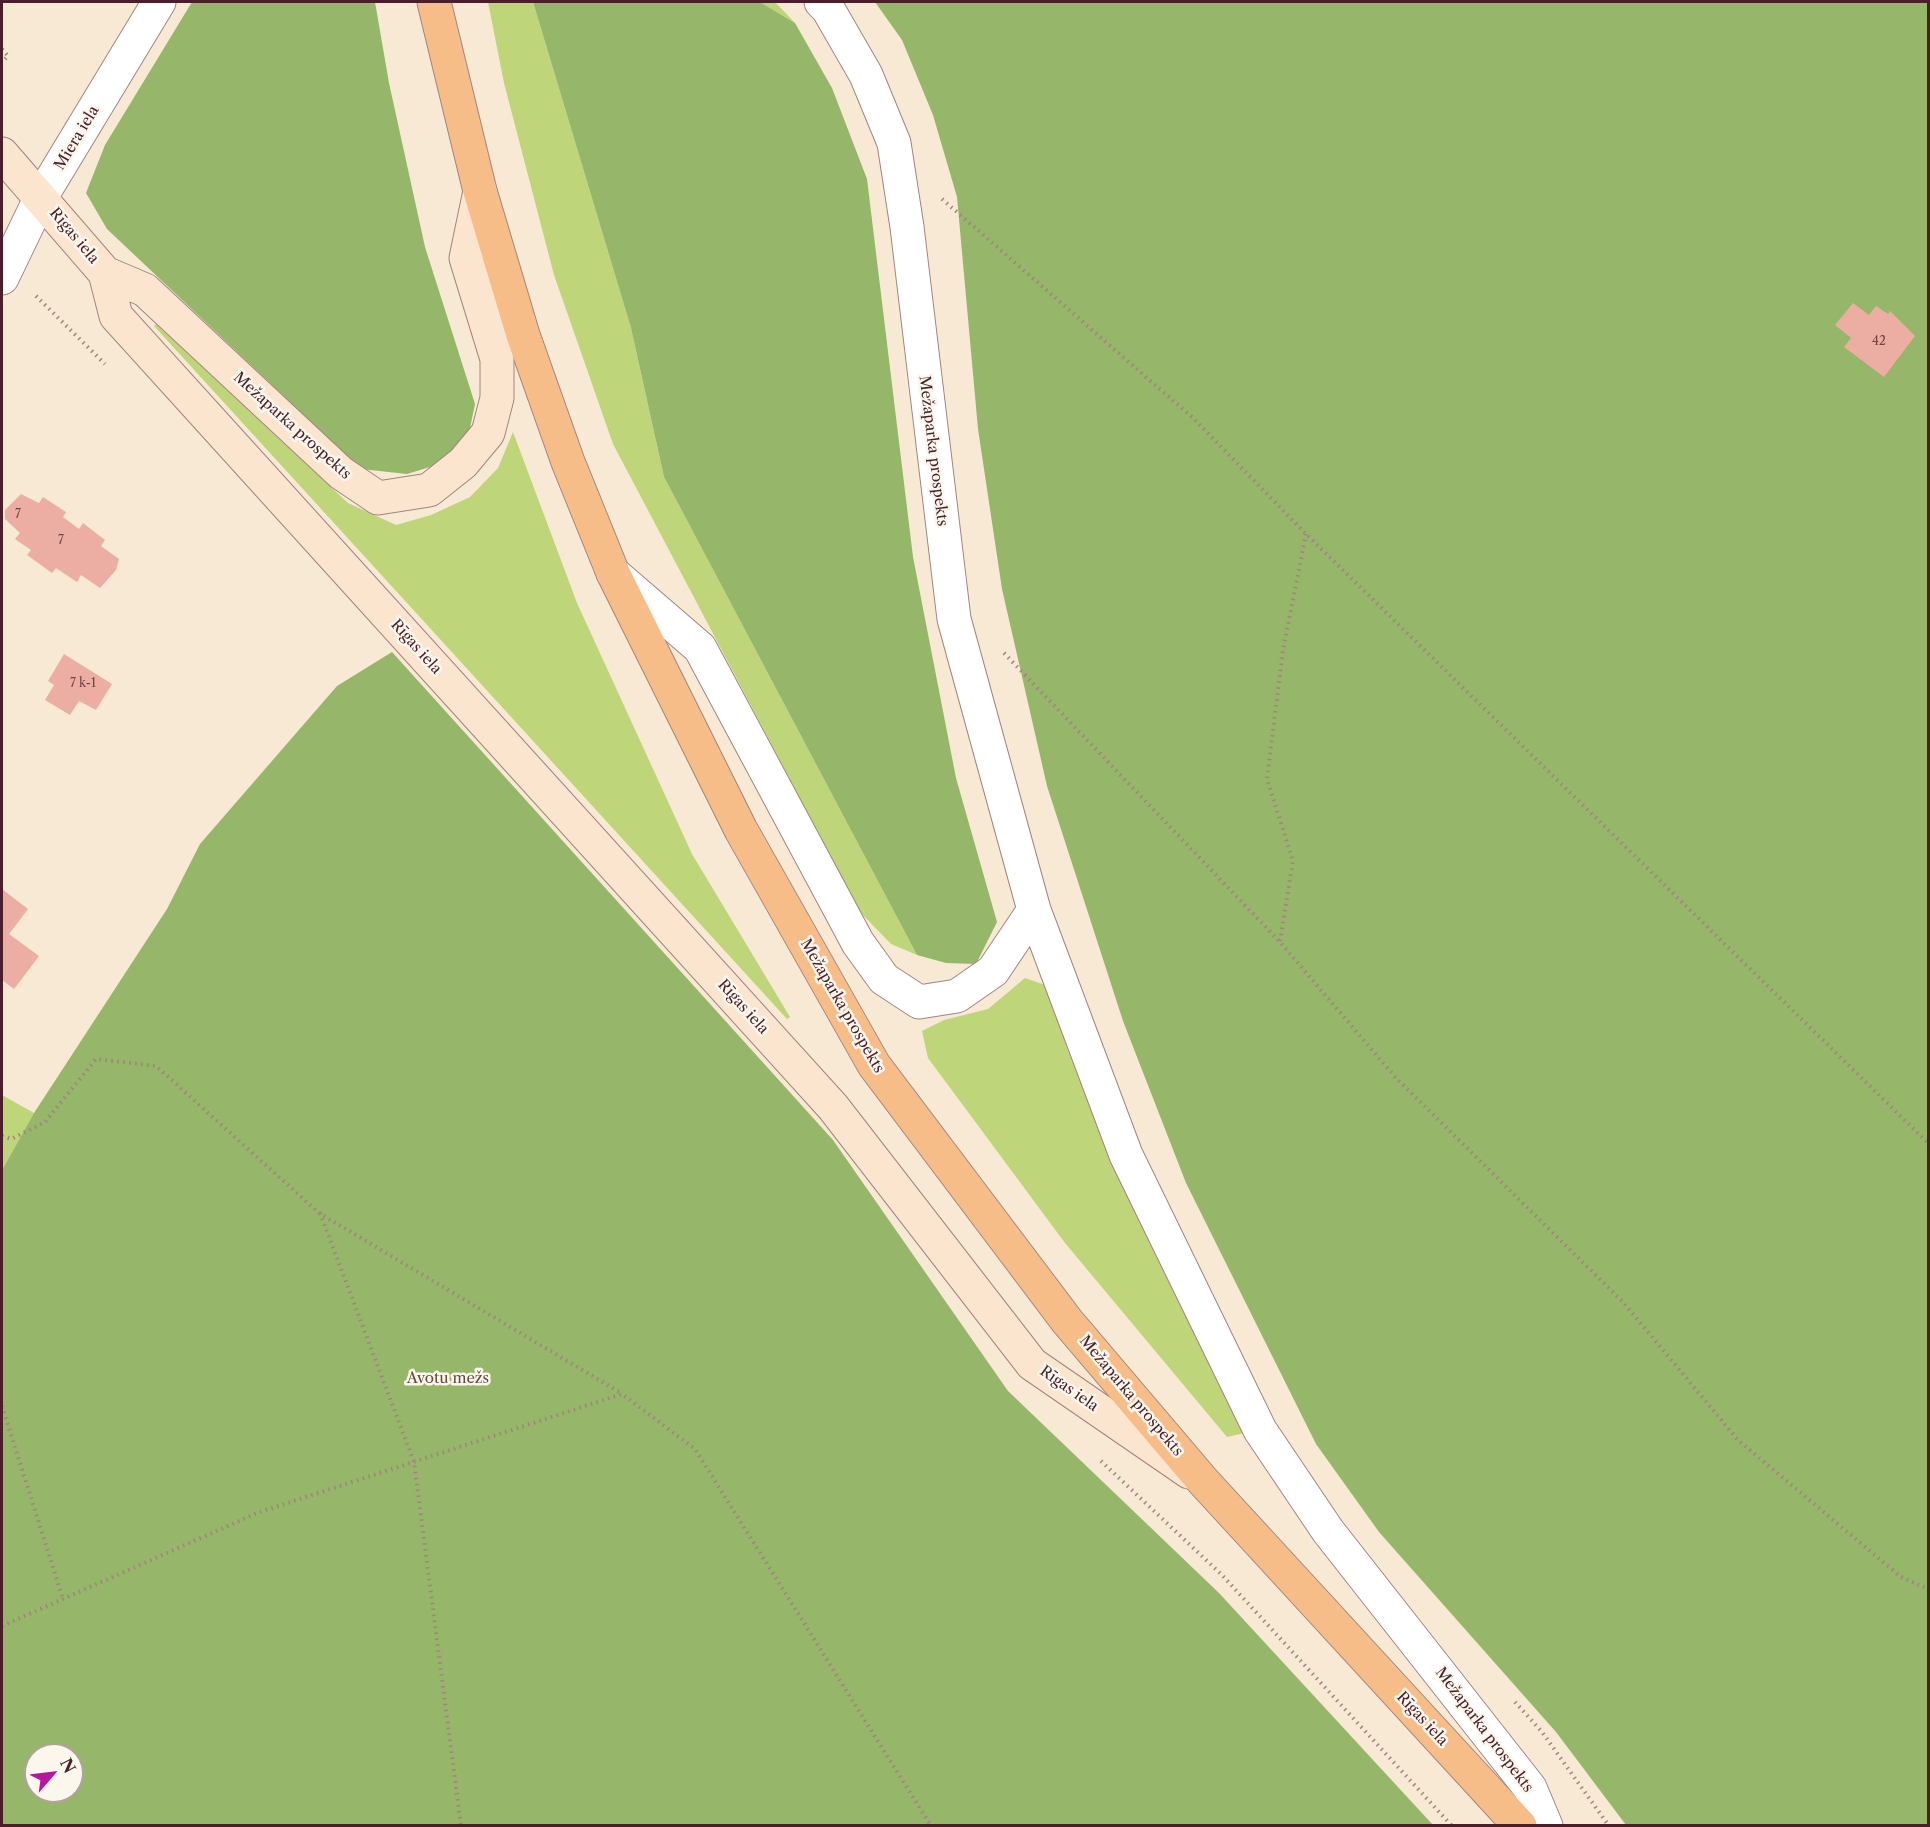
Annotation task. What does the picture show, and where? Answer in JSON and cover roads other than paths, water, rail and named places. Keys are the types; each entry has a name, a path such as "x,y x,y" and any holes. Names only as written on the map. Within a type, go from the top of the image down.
{"main road":[{"name":"Mežaparka prospekts","path":"434,2 480,191 527,345 568,462 613,573 741,830 874,1065 1067,1321 1203,1481"},
{"name":"Rīgas iela","path":"1203,1481 1520,1826"}],"street":[{"name":"Miera iela","path":"2,278 41,197 159,2"},
{"name":"Mežaparka prospekts","path":"821,2 828,9 866,75 894,143 907,228 954,619 1034,910 1126,1155 1260,1430 1328,1531 1530,1788 1546,1826"},
{"name":"Rīgas iela","path":"2,154 105,273 116,316 834,1107 1032,1364 1203,1481"},
{"name":"Mežaparka prospekts","path":"105,273 146,290 341,473 378,498 429,490 463,463 488,433 497,398 497,359 466,258 480,191"},
{"name":"Mežaparka prospekts","path":"613,573 700,648 858,943 884,979 919,1002 957,996 993,971 1034,910"}],"park label":[{"name":"Avotu mežs","path":"448,1379"}]}
